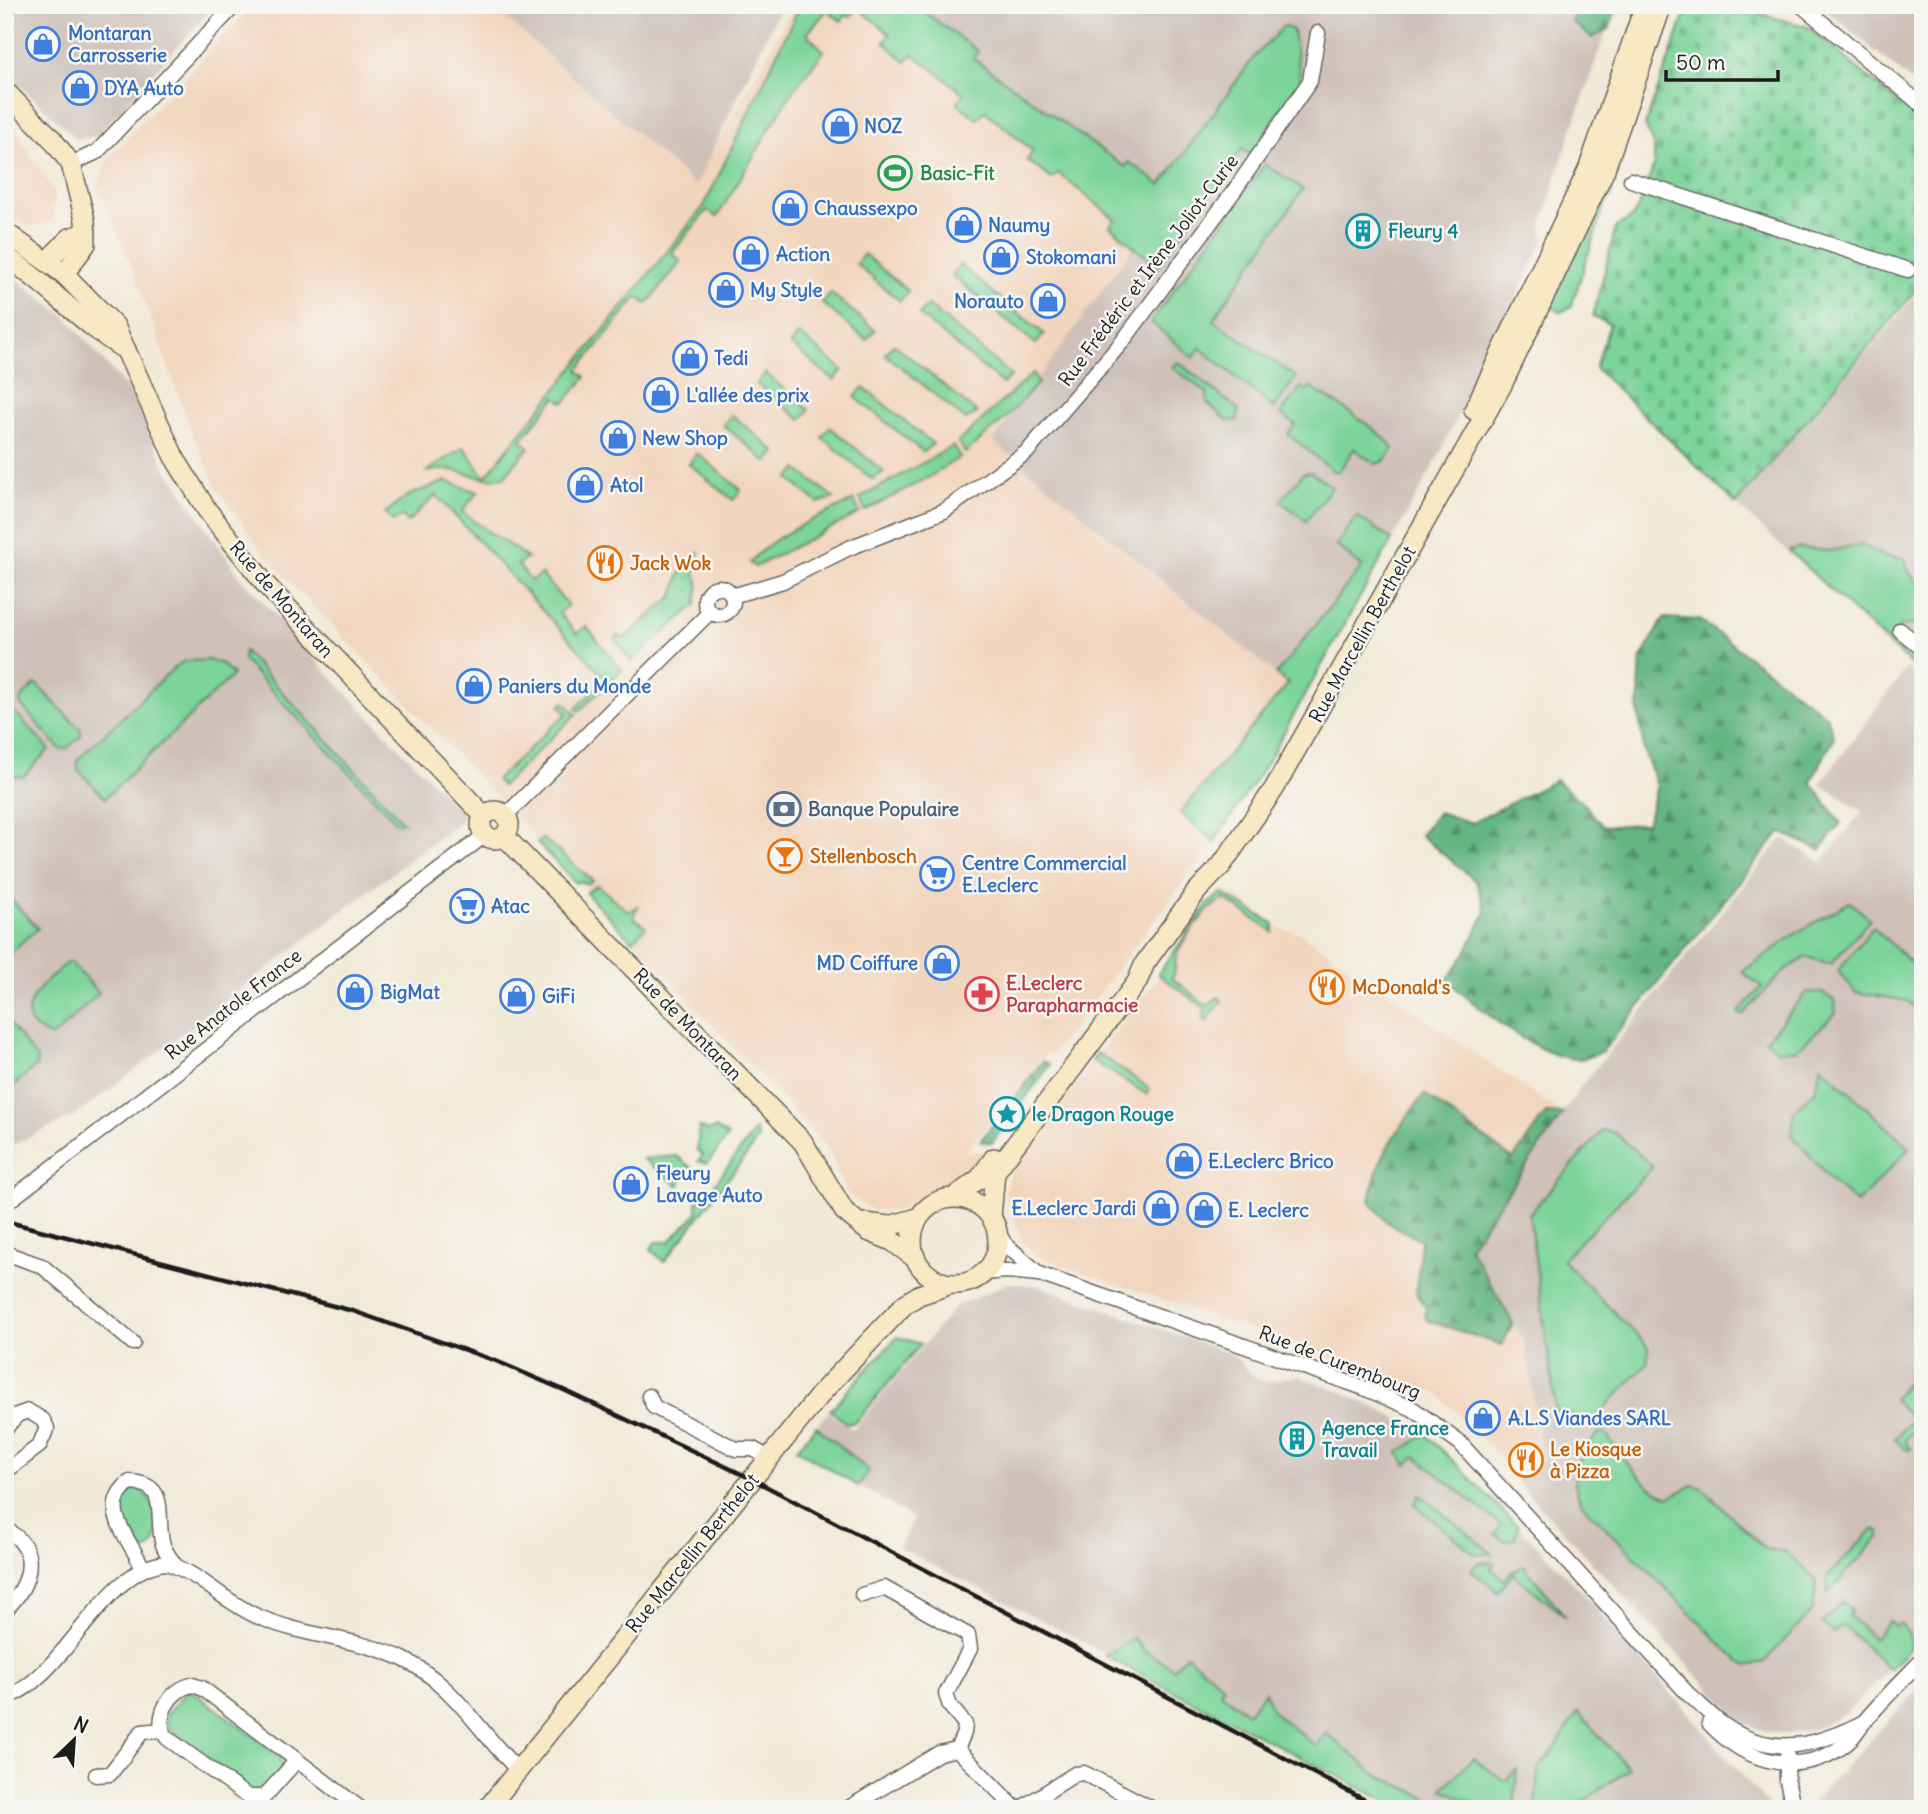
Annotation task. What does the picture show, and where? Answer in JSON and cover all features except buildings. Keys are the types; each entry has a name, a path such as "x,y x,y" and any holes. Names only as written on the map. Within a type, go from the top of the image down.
{"main road":[{"name":"Rue Marcellin Berthelot","path":"905,1304 917,1261 912,1245 918,1218 934,1203 955,1197 980,1178 1129,978 1259,789 1280,765 1447,468 1588,170 1644,5"},
{"name":"Rue Marcellin Berthelot","path":"487,1809 824,1390 905,1304 919,1294 951,1284 968,1282 983,1273 996,1254 995,1172 1137,982 1145,964 1203,884 1221,866 1274,789 1502,385 1604,172 1662,5"},
{"path":"5,91 52,139 71,164 86,232 84,250 64,275"},
{"path":"47,261 70,238 86,232"},
{"name":"Rue de Montaran","path":"13,236 64,275 115,326 174,457 207,510 265,585 491,829 803,1142 834,1198 858,1222 917,1261"},
{"path":"6,256 51,289 103,337 126,350"},
{"path":"491,829 497,811 505,816"},
{"path":"955,1197 975,1203 994,1223"},
{"path":"858,1222 889,1226 918,1218"},
{"path":"917,1261 927,1274 951,1284"}],"street":[{"path":"71,164 97,152 234,5"},
{"path":"1801,5 1923,106"},
{"name":"Rue Frédéric et Irène Joliot-Curie","path":"733,596 783,581 849,548 944,511 1027,452 1123,341 1234,191 1310,80 1318,33"},
{"path":"1631,180 1908,270"},
{"path":"712,589 726,589 733,596 729,612 717,615 710,612 705,600 712,589"},
{"path":"505,816 710,612"},
{"path":"1900,630 1923,649"},
{"name":"Rue Anatole France","path":"5,1204 491,829"},
{"name":"Rue de Curembourg","path":"994,1223 1004,1244 1039,1274"},
{"path":"5,1253 37,1262 133,1343"},
{"name":"Rue de Curembourg","path":"983,1273 1006,1271 1039,1274 1364,1388 1430,1420 1460,1443 1499,1483 1688,1694 1726,1727 1766,1744 1787,1747"},
{"path":"649,1396 654,1407 736,1449 753,1448 769,1458"},
{"path":"5,1429 17,1415 28,1411 43,1420 47,1428 39,1446 5,1472"},
{"path":"143,1569 114,1516 116,1497 130,1482 142,1482 152,1489 158,1499 162,1542 175,1565"},
{"path":"5,1529 25,1545 30,1569 22,1590 5,1610"},
{"path":"5,1698 24,1690 40,1676 104,1601 143,1569 157,1563 175,1565 256,1616 283,1627 370,1647 422,1670 455,1697 517,1770"},
{"path":"862,1595 884,1588 968,1635 970,1649 946,1694 950,1706 965,1724 957,1749"},
{"path":"1787,1765 1810,1762 1835,1752 1851,1741 1864,1722 1923,1659"},
{"path":"297,1760 264,1797 248,1797 167,1738 161,1730 160,1719 178,1690 192,1685 202,1688 297,1760 361,1809"},
{"name":"Rue de Curembourg","path":"1688,1694 1700,1713 1728,1742 1768,1761 1787,1765"},
{"path":"1794,1809 1787,1781 1787,1747 1818,1743 1864,1722"},
{"path":"96,1775 110,1774 142,1732 161,1730"},
{"path":"847,1809 939,1753 957,1749"},
{"path":"957,1749 1018,1809 1075,1774 1084,1773 1153,1809"}],"shaded area":[{"path":"5,5 215,5 97,136 77,139 5,72"},
{"path":"253,5 491,5 695,185 794,5 875,5 1156,216 993,441 1303,697 1266,764 1214,842 1052,1055 1048,1053 965,1152 986,1152 959,1183 935,1188 896,1211 872,1210 847,1193 828,1148 565,867 266,557 216,486 191,431 133,269 97,185 108,158"},
{"path":"491,5 781,5 696,186"},
{"path":"875,5 1615,5 1559,168 1542,225 1544,240 1431,471 1303,697 993,441 1156,216"},
{"path":"1820,5 1923,5 1923,91"},
{"path":"5,112 55,193 53,221 30,227 5,215"},
{"path":"5,271 66,317 135,398 165,467 239,575 330,676 463,814 463,819 75,1116 5,1148"},
{"path":"1923,287 1923,678 1736,504"},
{"path":"1907,667 1923,681 1923,1636 1847,1712 1818,1728 1786,1734 1765,1732 1740,1721 1516,1481 1543,1458 1525,1344 1469,1247 1580,1088 1782,838 1821,862 1863,812 1820,784"},
{"path":"1220,891 1228,892 1279,928 1301,933 1563,1114 1469,1247 1525,1344 1556,1491 1544,1503 1438,1394 1041,1258 1022,1242 1005,1191 1010,1173 1033,1138 1159,976 1209,902"},
{"path":"1009,1283 1038,1286 1232,1354 1254,1377 1266,1382 1298,1376 1344,1393 1418,1428 1443,1449 1584,1594 1772,1809 1413,1809 899,1548 913,1518 797,1449 828,1412 853,1430 957,1305"},
{"path":"1923,1684 1923,1809 1817,1809 1811,1804"}],"green space":[{"path":"800,5 915,5 978,51 973,58 1125,167 1129,162 1161,185 1255,56 1284,26 1293,30 1301,83 1250,155 1242,149 1158,267 1110,226 1115,219 1058,173 1052,179 1027,160 1033,151 985,111 977,119 957,103 964,94 913,54 906,62 884,42 890,34 858,8 850,17 846,15 841,21 827,10 807,34 824,51 792,92 717,217 707,210 672,253 681,262 647,304 637,297 578,370 586,377 564,403 556,397 521,440 529,447 504,477 484,478 450,470 426,472 464,447 485,477 704,206"},
{"path":"1580,5 1618,5 1609,29 1592,38 1571,21"},
{"path":"1708,5 1730,5 1808,27 1923,123 1923,282 1736,504 1595,368 1610,324 1593,317 1616,227 1631,218 1639,207 1654,165 1654,147 1645,125 1687,9 1703,10"},
{"path":"1265,164 1303,189 1213,320 1296,377 1274,408 1200,348 1193,358 1151,322"},
{"path":"1608,187 1612,194 1604,206 1571,307 1560,312 1550,306"},
{"path":"864,254 908,291 900,301 856,264"},
{"path":"960,265 1044,334 1036,344 952,275"},
{"path":"831,293 875,330 866,340 822,303"},
{"path":"928,305 1011,375 1003,384 919,315"},
{"path":"799,334 843,370 834,380 790,344"},
{"path":"894,344 977,413 966,420 885,354"},
{"path":"1178,362 1239,410 1237,420 1228,421 1207,403 1207,393 1172,367"},
{"path":"765,373 809,410 801,420 757,384"},
{"path":"1033,373 1038,383 1008,416 965,453 958,442"},
{"path":"863,387 933,444 923,452 855,397"},
{"path":"1301,387 1307,391 1310,387 1356,417 1381,435 1393,450 1383,462 1375,464 1354,449 1339,471 1333,471 1288,434 1295,424 1281,414"},
{"path":"732,415 776,452 767,462 723,425"},
{"path":"830,427 884,472 872,479 822,437"},
{"path":"953,446 960,457 931,476 865,511 860,498"},
{"path":"697,453 741,490 733,500 689,464"},
{"path":"797,469 834,498 818,503 789,479"},
{"path":"1311,472 1332,487 1306,521 1281,501 1303,473"},
{"path":"446,481 478,492 462,511 527,558 518,565 531,581 541,574 568,605 559,613 577,634 586,626 622,670 579,711 576,708 606,679 436,495 408,522 402,516 393,522 385,513 409,495"},
{"path":"854,500 860,513 755,567 750,563 784,535"},
{"path":"1357,516 1392,540 1266,764 1214,842 1180,813 1288,684 1276,674 1362,567 1336,545"},
{"path":"1861,544 1883,556 1904,559 1910,575 1923,586 1923,623 1901,626 1892,635 1923,662 1923,675 1789,551 1799,548 1830,551"},
{"path":"698,553 695,572 699,585 696,605 631,661 615,639 618,635 623,639 673,596 680,574"},
{"path":"1664,618 1700,620 1827,716 1834,738 1811,782 1841,823 1820,850 1780,832 1603,1051 1580,1059 1561,1056 1543,1050 1508,1029 1447,980 1465,954 1486,912 1476,881 1420,835 1438,812 1472,823 1556,780 1586,806 1603,827 1647,823 1657,785 1644,751 1638,710 1641,658"},
{"path":"244,651 403,822 397,823 243,660"},
{"path":"208,660 222,664 233,675 105,798 79,771 77,760 176,666 185,661"},
{"path":"36,684 81,730 81,736 66,749 60,749 20,704 21,698"},
{"path":"564,702 576,714 502,786 496,780 567,713 560,706"},
{"path":"12,709 49,749 23,777 5,774 5,712"},
{"path":"542,839 593,881 587,884 580,881 576,883 537,843"},
{"path":"597,885 629,912 639,905 633,917 646,927 632,941 586,893"},
{"path":"5,893 38,928 5,957"},
{"path":"1222,893 1274,924 1273,932 1225,899 1212,907 1189,934 1178,951 1172,978 1208,1006 1218,997 1222,1001 1206,1021 1202,1018 1206,1009 1158,974 1208,904"},
{"path":"1850,902 1870,919 1831,964 1807,957 1785,970 1742,1016 1738,1013 1762,987 1742,972 1798,932"},
{"path":"1873,927 1923,974 1923,1014 1907,1001 1855,992 1838,971"},
{"path":"69,961 99,993 56,1034 50,1036 36,1028 29,1019 29,1008 41,988"},
{"path":"1807,992 1823,993 1835,1001 1836,1013 1797,1050 1778,1050 1766,1040"},
{"path":"5,1018 37,1059 36,1066 5,1093"},
{"path":"1097,1053 1149,1088 1148,1095 1092,1060"},
{"path":"1043,1061 1050,1065 992,1143 980,1141"},
{"path":"1821,1066 1910,1148 1857,1203 1832,1182 1792,1135 1794,1111 1815,1091"},
{"path":"1424,1094 1513,1159 1546,1113 1563,1114 1469,1247 1513,1323 1502,1345 1426,1320 1425,1306 1416,1293 1421,1240 1388,1223 1370,1202 1377,1171 1389,1144"},
{"path":"699,1127 708,1131 716,1128 728,1136 708,1163 698,1161 703,1155 697,1150"},
{"path":"755,1130 758,1138 748,1153 664,1262 651,1249 655,1242 669,1242 697,1213 697,1200 706,1196"},
{"path":"1603,1130 1614,1132 1653,1167 1562,1260 1649,1347 1647,1364 1591,1422 1556,1411 1529,1214"},
{"path":"677,1156 694,1170 685,1175 679,1186 643,1159"},
{"path":"897,1337 921,1344 856,1422 847,1424 830,1410"},
{"path":"1906,1384 1923,1399 1923,1431 1918,1427 1904,1441 1911,1449 1906,1450 1894,1439 1913,1419 1893,1399"},
{"path":"816,1426 869,1471 858,1486 797,1449"},
{"path":"1598,1433 1606,1434 1634,1471 1651,1487 1670,1497 1693,1485 1702,1488 1765,1549 1784,1551 1817,1580 1813,1610 1764,1662 1747,1666 1738,1661 1582,1504 1575,1484 1577,1466"},
{"path":"1426,1434 1518,1526 1515,1539 1504,1541 1495,1534 1501,1525 1415,1456 1407,1465 1398,1453"},
{"path":"135,1488 148,1498 156,1516 157,1536 148,1550 143,1550 121,1516 123,1499"},
{"path":"1420,1495 1492,1553 1476,1555 1414,1504"},
{"path":"1873,1529 1879,1531 1879,1537 1828,1593 1827,1577"},
{"path":"1495,1562 1491,1568 1504,1580 1511,1572 1524,1566 1566,1617 1513,1574 1498,1592 1471,1570 1477,1563"},
{"path":"1843,1602 1852,1611 1849,1615 1874,1639 1889,1621 1895,1627 1900,1623 1909,1634 1911,1647 1890,1669 1843,1625 1833,1633 1822,1623"},
{"path":"1133,1638 1144,1650 1174,1669 1186,1655 1224,1686 1220,1692 1247,1713 1265,1692 1272,1711 1316,1746 1326,1733 1377,1775 1453,1809 1401,1809 1105,1656"},
{"path":"191,1690 280,1756 281,1770 264,1791 254,1793 168,1728 166,1716 180,1698"},
{"path":"1578,1712 1629,1769 1572,1809 1535,1809 1538,1768 1550,1756"},
{"path":"1473,1758 1505,1781 1517,1770 1514,1809 1485,1809 1442,1789"}],"railway":[{"path":"5,1221 353,1311 496,1361 752,1479 1382,1809"}],"place":[{"name":"Montaran Carrosserie","path":"43,44"},
{"name":"DYA Auto","path":"80,88"},
{"name":"NOZ","path":"840,126"},
{"name":"Basic-Fit","path":"895,173"},
{"name":"Chaussexpo","path":"790,208"},
{"name":"Naumy","path":"964,225"},
{"name":"Fleury 4","path":"1363,231"},
{"name":"Action","path":"751,254"},
{"name":"Stokomani","path":"1001,257"},
{"name":"My Style","path":"726,290"},
{"name":"Norauto","path":"1048,301"},
{"name":"Tedi","path":"690,358"},
{"name":"L'allée des prix","path":"661,395"},
{"name":"New Shop","path":"618,438"},
{"name":"Atol","path":"585,485"},
{"name":"Jack Wok","path":"605,563"},
{"name":"Paniers du Monde","path":"474,686"},
{"name":"Banque Populaire","path":"784,809"},
{"name":"Stellenbosch","path":"785,856"},
{"name":"Centre Commercial E.Leclerc","path":"937,874"},
{"name":"Atac","path":"467,906"},
{"name":"MD Coiffure","path":"942,963"},
{"name":"McDonald's","path":"1327,987"},
{"name":"BigMat","path":"355,992"},
{"name":"E.Leclerc Parapharmacie","path":"982,994"},
{"name":"GiFi","path":"517,996"},
{"name":"le Dragon Rouge","path":"1007,1114"},
{"name":"E.Leclerc Brico","path":"1184,1161"},
{"name":"Fleury Lavage Auto","path":"631,1184"},
{"name":"E.Leclerc Jardi","path":"1161,1208"},
{"name":"E. Leclerc","path":"1204,1210"},
{"name":"A.L.S Viandes SARL","path":"1483,1418"},
{"name":"Agence France Travail","path":"1297,1439"},
{"name":"Le Kiosque à Pizza","path":"1526,1460"}]}
